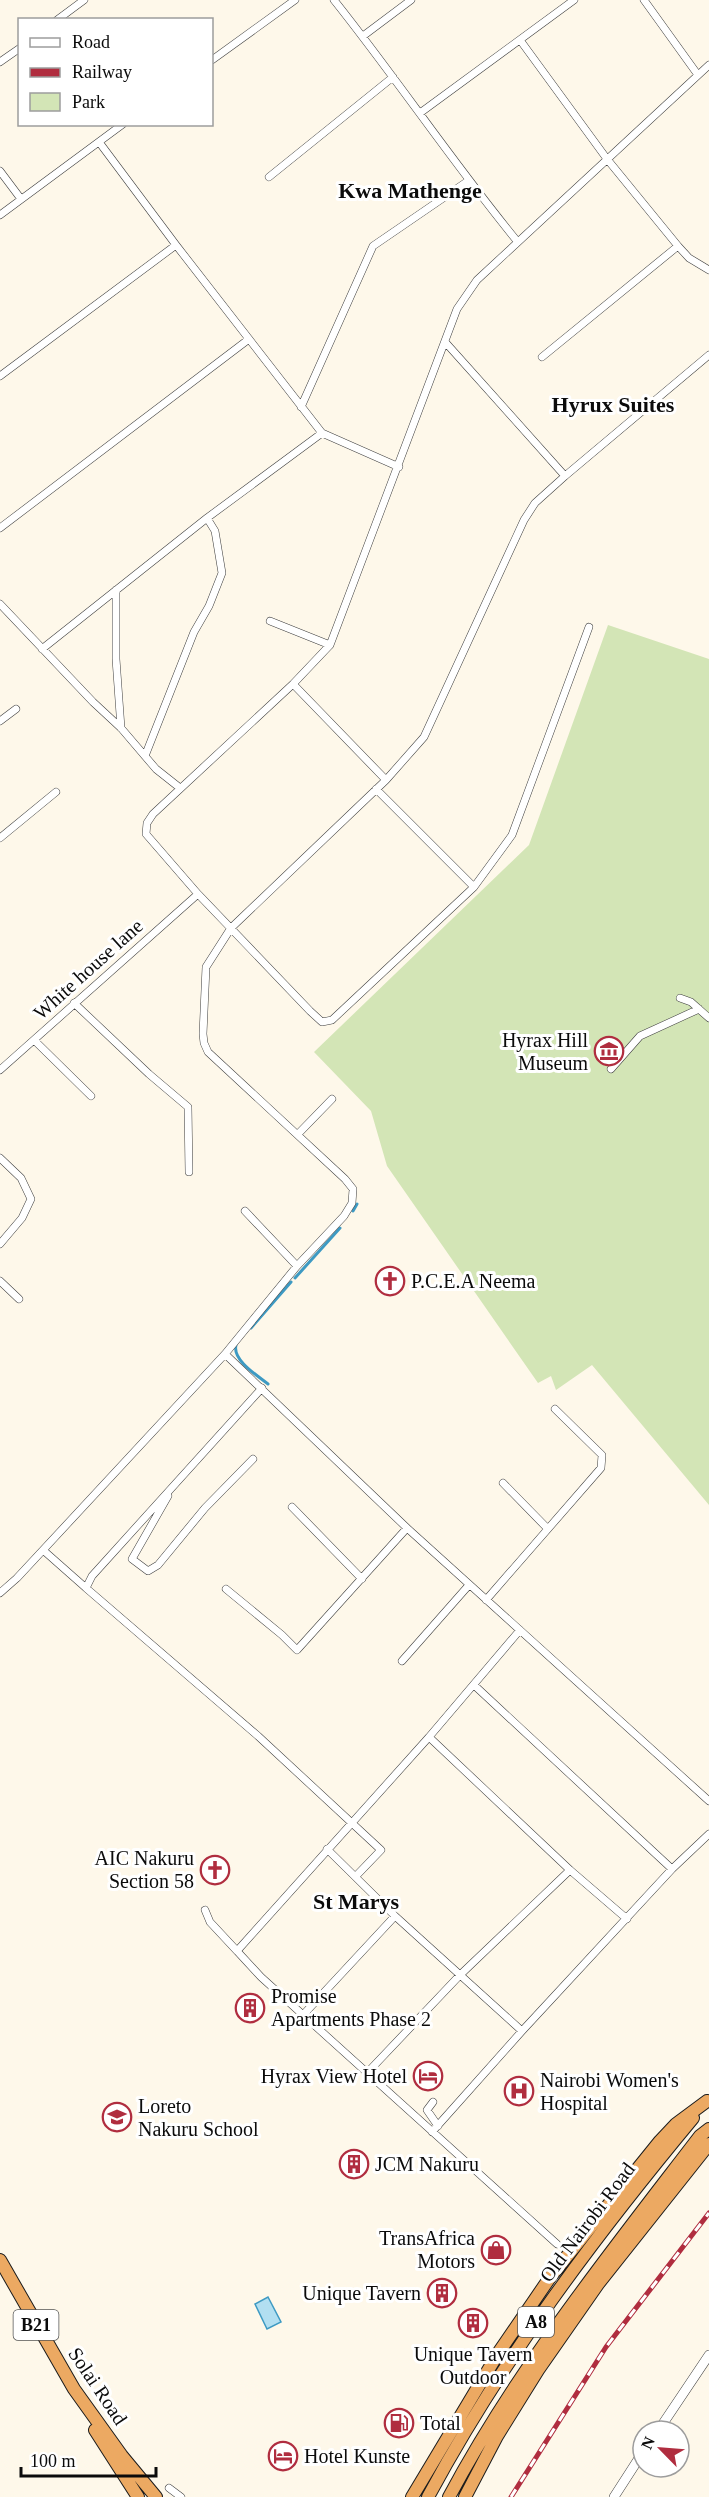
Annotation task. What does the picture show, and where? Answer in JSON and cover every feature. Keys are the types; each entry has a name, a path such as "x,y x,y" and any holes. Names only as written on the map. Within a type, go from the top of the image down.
{"highway":[{"name":"Old Nairobi Road","path":"428,2497 483,2404 582,2257 708,2100"},
{"path":"412,2497 499,2352 551,2276 660,2141 676,2124 708,2100"},
{"name":"A8","path":"449,2497 475,2449 595,2272 700,2136 709,2129"},
{"path":"465,2497 497,2436 538,2370 598,2284 709,2144"},
{"name":"Solai Road","path":"0,2260 74,2389 122,2456 156,2497"},
{"name":"B21","path":"74,2389 109,2454 138,2497"}],"street":[{"path":"213,59 295,0"},
{"path":"334,0 363,36 468,181 518,241"},
{"path":"363,36 411,0"},
{"path":"420,113 574,0"},
{"path":"644,0 698,75"},
{"path":"59,18 79,1"},
{"path":"520,40 607,159 678,246 689,258 709,270"},
{"path":"0,62 18,49"},
{"path":"589,627 512,835 474,887 332,1020 322,1022 198,894 146,834 147,823 153,813 293,684 330,645 457,309 468,291 518,241 709,65"},
{"path":"269,177 393,77"},
{"path":"0,215 120,126"},
{"path":"99,142 322,433 399,467"},
{"path":"0,171 21,199"},
{"path":"301,407 373,246 468,181"},
{"path":"0,376 176,245"},
{"path":"542,357 678,246"},
{"path":"0,528 249,339"},
{"path":"446,343 565,476"},
{"path":"0,1593 43,1550 225,1354 297,1266 344,1216 352,1203 353,1190 345,1179 208,1052 204,1042 206,967 231,928 386,780 424,737 524,520 536,503 709,355"},
{"path":"42,649 207,518 322,433"},
{"path":"145,756 194,632 209,606 222,573 214,531 207,518"},
{"path":"117,590 116,659 121,728"},
{"path":"0,604 121,728 156,769 180,788"},
{"path":"270,621 330,645"},
{"path":"293,684 386,780"},
{"path":"0,721 16,709"},
{"path":"376,789 474,887"},
{"path":"0,838 56,792"},
{"name":"White house lane","path":"0,1070 198,894"},
{"path":"680,998 709,1018"},
{"path":"74,1003 148,1074 188,1107 189,1172"},
{"path":"611,1069 639,1036 699,1009"},
{"path":"33,1040 92,1096"},
{"path":"298,1134 332,1099"},
{"path":"0,1158 21,1178 31,1199 22,1218 0,1244"},
{"path":"245,1210 297,1266"},
{"path":"0,1281 19,1299"},
{"path":"225,1354 407,1528 709,1801"},
{"path":"86,1588 92,1576 262,1388"},
{"path":"486,1600 547,1528 596,1476 603,1462 597,1447 555,1408"},
{"path":"175,1483 132,1559 148,1571 158,1565 205,1508 253,1459"},
{"path":"503,1483 547,1528"},
{"path":"292,1507 362,1579"},
{"path":"226,1589 297,1650 407,1528"},
{"path":"43,1550 258,1737 381,1850 356,1876"},
{"path":"402,1661 470,1585"},
{"path":"237,1951 429,1737 520,1630"},
{"path":"474,1685 672,1869"},
{"path":"429,1737 570,1870 627,1919"},
{"path":"432,2132 672,1869 709,1834"},
{"path":"327,1849 395,1916 522,2031"},
{"path":"367,2073 460,1976 570,1870"},
{"path":"205,1911 210,1923 261,1977 557,2244"},
{"path":"303,2015 395,1916"},
{"path":"433,2102 427,2110 438,2126"},
{"path":"665,2419 709,2355"},
{"path":"614,2497 631,2471"},
{"path":"169,2488 181,2497"}],"green space":[{"path":"608,625 709,659 709,1505 592,1365 556,1390 551,1376 538,1383 387,1166 371,1111 314,1052 529,845"}],"water":[{"path":"268,2297 281,2322 267,2329 255,2304"}],"waterway":[{"path":"353,1211 357,1204"},
{"path":"295,1278 340,1228"},
{"path":"251,1328 291,1282"},
{"path":"236,1345 236,1351 242,1362 268,1384"}],"railway":[{"path":"511,2497 606,2347 709,2213"}],"place":[{"name":"Hyrax Hill Museum","path":"609,1051"},
{"name":"P.C.E.A Neema","path":"390,1281"},
{"name":"AIC Nakuru Section 58","path":"215,1870"},
{"name":"Promise Apartments Phase 2","path":"250,2008"},
{"name":"Hyrax View Hotel","path":"428,2076"},
{"name":"Nairobi Women's Hospital","path":"519,2091"},
{"name":"Loreto Nakuru School","path":"117,2117"},
{"name":"JCM Nakuru","path":"354,2164"},
{"name":"TransAfrica Motors","path":"496,2250"},
{"name":"Unique Tavern","path":"442,2293"},
{"name":"Unique Tavern Outdoor","path":"473,2323"},
{"name":"Total","path":"399,2423"},
{"name":"Hotel Kunste","path":"283,2456"}],"district":[{"name":"Kwa Mathenge","path":"410,190"},
{"name":"Hyrux Suites","path":"613,404"},
{"name":"St Marys","path":"356,1901"}]}
